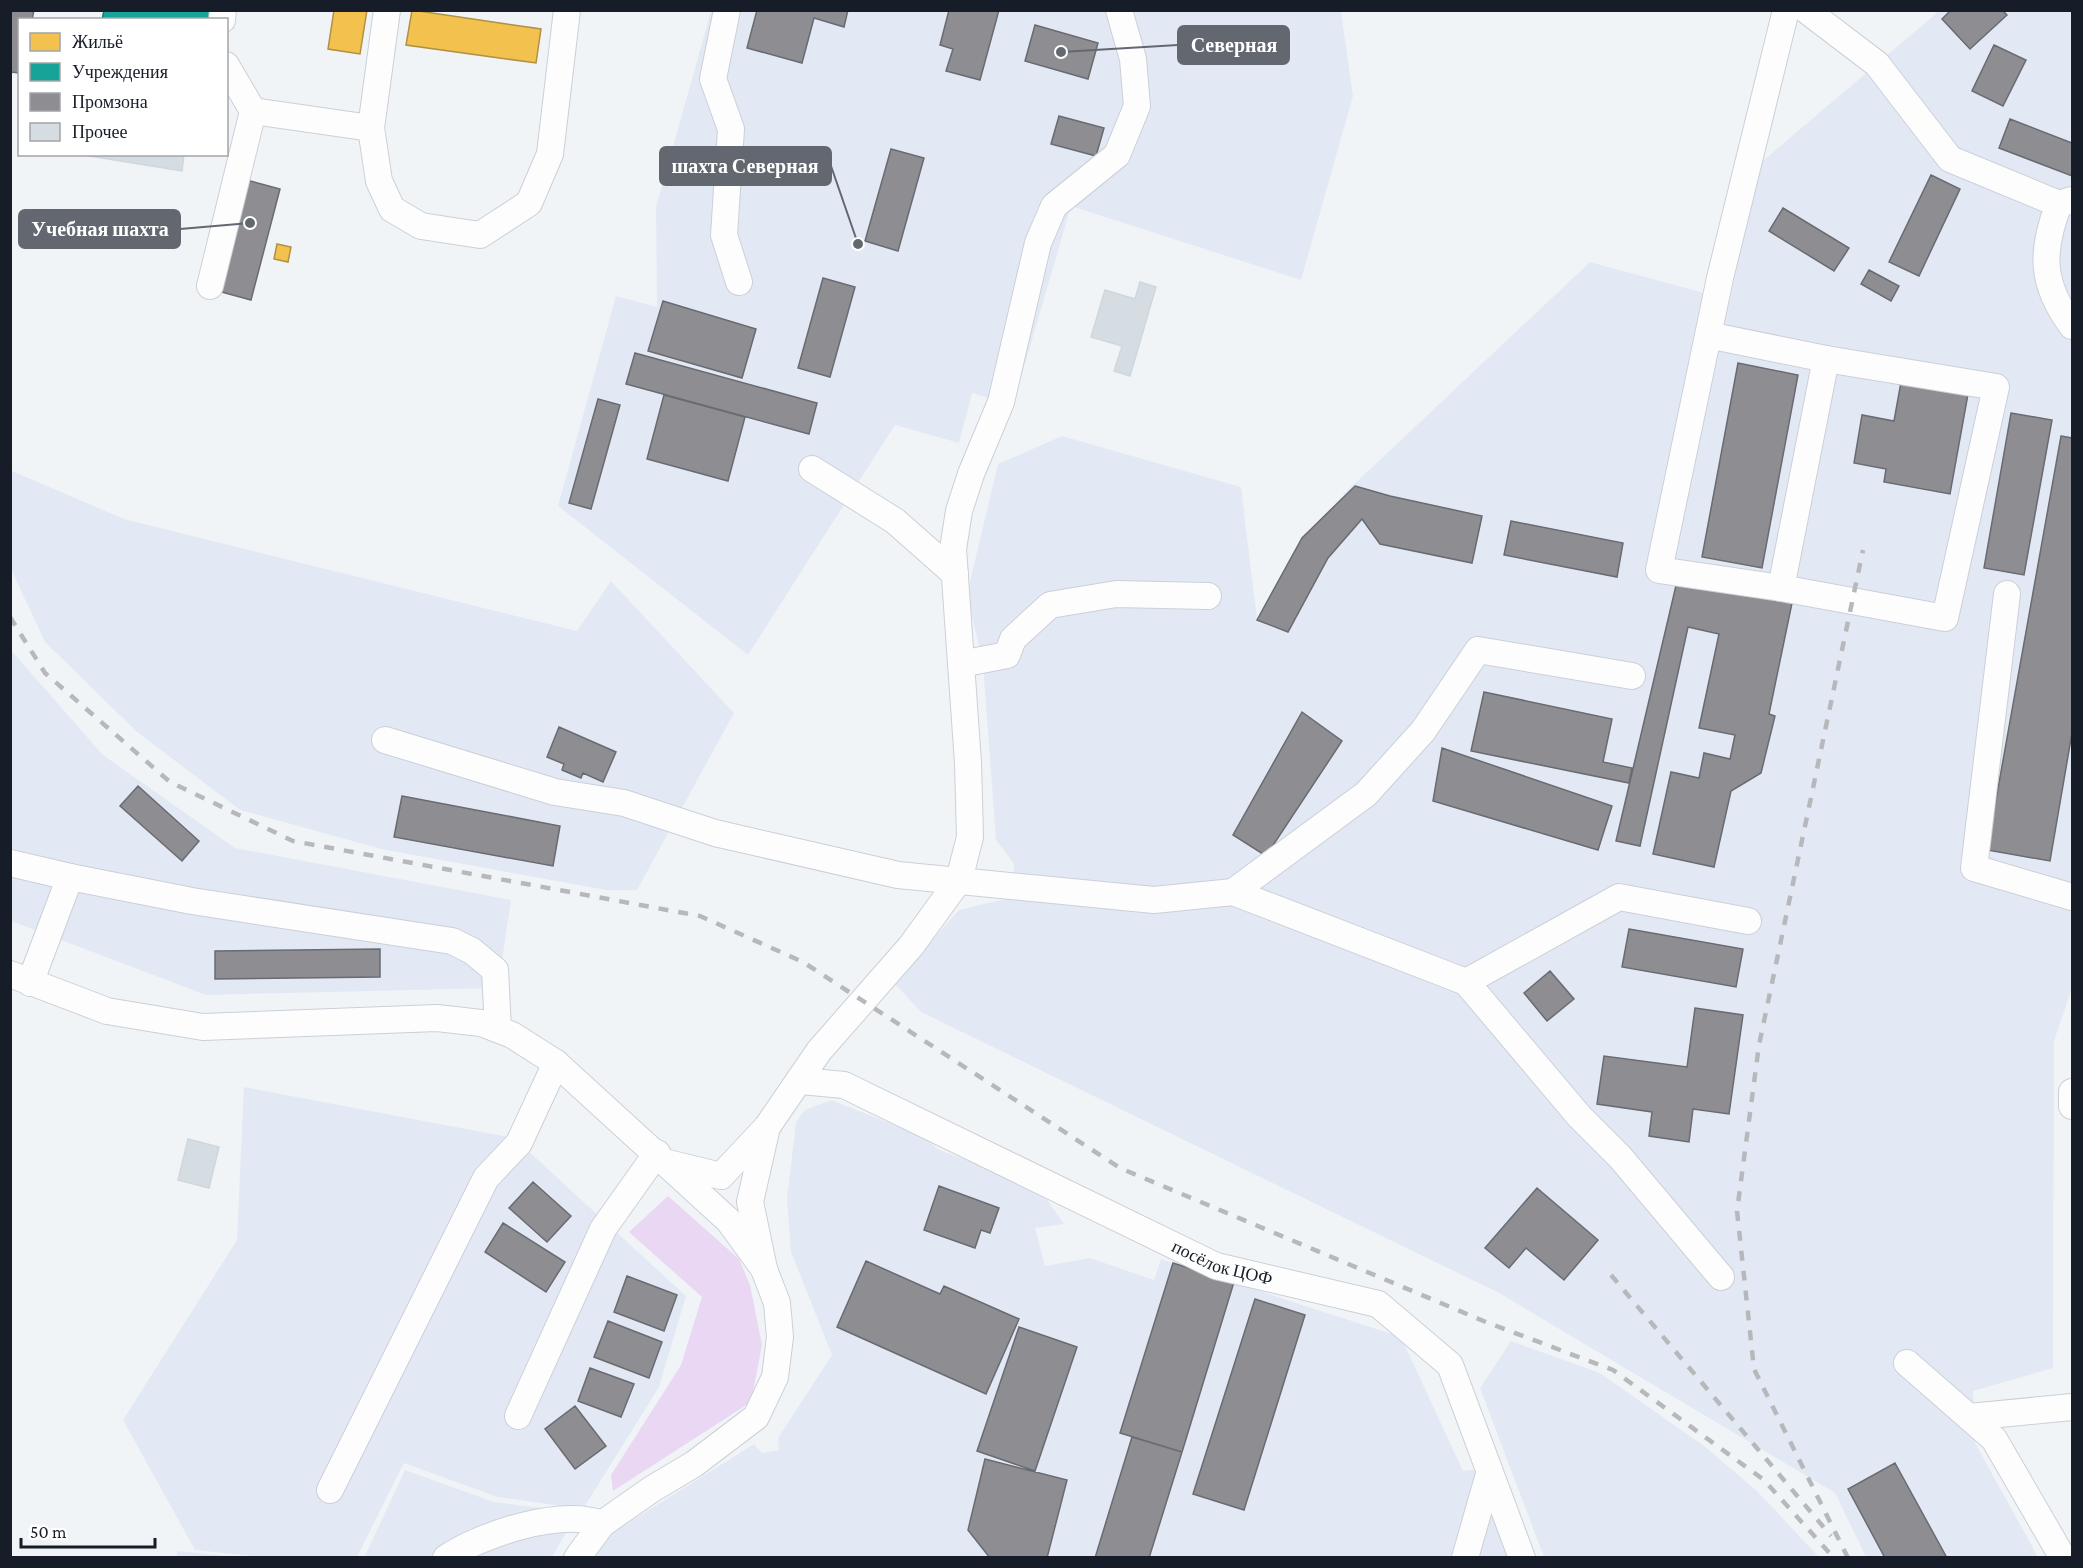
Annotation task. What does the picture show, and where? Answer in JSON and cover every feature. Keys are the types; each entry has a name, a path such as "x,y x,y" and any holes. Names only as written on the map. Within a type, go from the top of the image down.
{"street":[{"path":"387,10 371,128 379,181 393,209 421,226 480,235 529,203 550,154 567,10"},
{"path":"727,10 713,79 731,129 724,235 739,282"},
{"path":"663,1158 721,1176 767,1127 801,1081 819,1051 911,945 958,880 970,837 953,549 959,511 970,474 1000,402 1038,243 1054,206 1117,155 1137,106 1133,59 1119,10"},
{"path":"1708,335 1826,359 1996,387 1945,618 1781,588 1659,570 1708,335 1786,10"},
{"path":"1806,10 1877,64 1950,159 2066,202 2050,229 2045,266 2059,308 2073,326"},
{"path":"210,286 253,111 228,68"},
{"path":"253,111 371,128"},
{"path":"1781,588 1826,359"},
{"path":"812,469 895,521 955,574"},
{"path":"961,664 1007,655 1012,639 1050,605 1116,594 1208,596"},
{"path":"2007,594 1974,868 2073,897"},
{"path":"1233,892 1366,794 1423,731 1478,650 1632,676"},
{"path":"386,740 555,792 624,803 715,833 898,875 1154,900 1233,892 1466,982 1579,1116 1620,1157 1721,1277"},
{"path":"10,863 192,901 452,941 471,951 495,970 498,1029"},
{"path":"70,877 20,978 107,1011 203,1028 437,1018 481,1023 498,1029 513,1035 556,1063 663,1158 729,1221 764,1269"},
{"path":"1466,982 1619,897 1748,921"},
{"path":"330,1490 486,1178 519,1143 556,1063"},
{"name":"посёлок ЦОФ","path":"801,1081 844,1085 1216,1266 1378,1304 1450,1365 1522,1557"},
{"path":"2073,1092 2073,1106"},
{"path":"577,1557 602,1524 652,1489 694,1464 756,1417 776,1377 780,1337 777,1303 764,1269 750,1202 767,1127"},
{"path":"518,1416 603,1230 663,1158"},
{"path":"1907,1363 1994,1438 2063,1557"},
{"path":"1970,1417 2072,1407"},
{"path":"1465,1557 1489,1474"},
{"path":"446,1557 466,1544 520,1526 588,1518 602,1524"}],"shaded area":[{"path":"711,11 1341,11 1353,96 1301,280 1071,206 1013,405 972,393 959,443 895,425 748,655 558,506 616,296 657,307 656,207"},
{"path":"1939,11 2072,11 2072,988 2054,1041 2053,1368 1973,1391 1975,1443 2038,1557 1866,1557 1835,1493 1499,1293 921,1012 894,983 959,910 1013,897 1014,864 996,840 983,664 967,594 998,464 1062,436 1241,487 1257,619 1302,538 1349,489 1590,262 1730,300 1758,165"},
{"path":"12,471 124,519 577,631 611,581 734,713 637,890 606,890 381,849 240,810 137,732 45,642 11,569"},
{"path":"10,649 103,755 235,848 511,900 498,988 206,995 11,921"},
{"path":"244,1087 514,1138 686,1296 659,1387 583,1509 497,1497 404,1463 357,1557 271,1558 195,1550 123,1420 237,1240"},
{"path":"831,1100 925,1137 937,1149 1038,1187 1064,1224 1035,1228 1045,1266 1090,1258 1154,1280 1161,1259 1401,1337 1463,1471 1479,1469 1516,1558 587,1558 601,1540 754,1444 762,1453 779,1450 778,1438 832,1355 791,1252 787,1199 796,1122 805,1110"},
{"path":"668,1196 739,1259 750,1285 762,1345 751,1402 613,1491 611,1475 681,1365 702,1297 629,1232"},
{"path":"1511,1341 1600,1373 1704,1446 1757,1491 1819,1557 1544,1557 1480,1388"},
{"path":"405,1470 494,1502 575,1512 575,1517 552,1557 364,1558"},
{"path":"177,1551 239,1557 177,1557"}],"building: Жильё":[{"path":"334,10 367,10 360,54 328,49"},
{"path":"412,10 541,29 536,63 406,45"},
{"path":"277,244 291,247 288,262 274,259"}],"building: Учреждения":[{"path":"104,10 212,10 210,18 102,18"}],"building: Промзона":[{"path":"10,10 34,10 32,18 18,18 18,73 10,72"},
{"path":"757,10 848,10 844,27 814,18 802,63 747,48"},
{"path":"949,10 999,10 980,80 946,71 953,49 940,45"},
{"path":"1951,10 2002,10 2007,15 1970,49 1942,19"},
{"path":"1035,25 1098,43 1088,79 1025,61"},
{"path":"1994,45 2026,60 2003,106 1972,91"},
{"path":"1059,116 1104,128 1096,156 1051,144"},
{"path":"2010,119 2072,143 2072,176 1999,148"},
{"path":"891,149 924,158 898,251 865,241"},
{"path":"1931,175 1960,189 1919,276 1889,262"},
{"path":"243,179 280,189 251,300 214,290"},
{"path":"1783,208 1849,248 1834,271 1769,231"},
{"path":"1869,270 1899,286 1891,301 1861,284"},
{"path":"823,278 855,287 830,377 798,368"},
{"path":"663,301 756,329 742,378 648,351"},
{"path":"635,353 817,403 809,434 626,384"},
{"path":"1738,363 1798,375 1762,568 1702,557"},
{"path":"1901,382 1968,394 1950,494 1884,482 1886,469 1854,463 1862,415 1894,421"},
{"path":"664,395 745,417 728,481 647,459"},
{"path":"598,399 620,405 591,509 569,503"},
{"path":"2011,413 2052,420 2024,575 1984,568"},
{"path":"2061,436 2072,438 2072,733 2050,861 1987,850"},
{"path":"1355,486 1482,516 1472,563 1380,544 1362,519 1328,558 1288,632 1257,620 1302,538"},
{"path":"1511,521 1623,543 1617,577 1504,555"},
{"path":"1678,577 1792,603 1769,714 1775,716 1761,773 1731,791 1714,867 1653,854 1671,772 1699,778 1704,753 1730,759 1735,735 1699,728 1719,634 1688,627 1640,846 1616,841"},
{"path":"1484,692 1612,719 1603,762 1632,768 1629,783 1471,751"},
{"path":"1302,712 1342,741 1266,856 1233,835"},
{"path":"559,727 616,752 603,782 583,773 581,778 562,770 564,764 547,757"},
{"path":"1442,748 1612,806 1598,850 1433,801"},
{"path":"138,786 199,841 182,861 120,806"},
{"path":"402,796 560,826 553,866 394,837"},
{"path":"1629,929 1743,949 1736,987 1622,967"},
{"path":"380,949 380,977 215,979 215,951"},
{"path":"1550,971 1574,999 1547,1021 1524,993"},
{"path":"1695,1008 1743,1015 1729,1114 1693,1109 1689,1142 1649,1136 1652,1112 1597,1104 1604,1056 1687,1067"},
{"path":"533,1182 571,1216 547,1242 509,1208"},
{"path":"939,1186 999,1208 990,1233 981,1230 975,1248 924,1230"},
{"path":"1537,1188 1598,1240 1564,1280 1526,1248 1509,1268 1485,1248"},
{"path":"503,1223 565,1262 546,1292 485,1252"},
{"path":"866,1261 940,1294 944,1286 1019,1319 986,1394 837,1327"},
{"path":"1173,1263 1234,1282 1182,1452 1120,1433"},
{"path":"627,1276 677,1295 664,1331 614,1312"},
{"path":"1255,1299 1305,1315 1244,1510 1193,1494"},
{"path":"608,1321 662,1342 649,1378 594,1357"},
{"path":"1019,1327 1077,1347 1035,1471 977,1451"},
{"path":"590,1368 634,1384 621,1417 578,1401"},
{"path":"575,1406 606,1446 575,1469 545,1429"},
{"path":"1132,1437 1182,1452 1149,1558 1095,1558"},
{"path":"985,1459 1067,1480 1047,1558 990,1558 968,1530"},
{"path":"1895,1463 1947,1558 1885,1558 1848,1489"}],"building: Прочее":[{"path":"89,156 184,156 182,171"},
{"path":"1140,282 1156,287 1130,376 1114,371 1122,346 1091,337 1105,290 1135,299"},
{"path":"188,1139 219,1147 209,1188 178,1180"}],"railway":[{"path":"1848,1558 1754,1369 1737,1211 1759,1045 1863,550"},
{"path":"10,617 45,673 170,782 293,841 700,916 803,962 1120,1168 1486,1322 1613,1370 1764,1480 1834,1558"},
{"path":"1611,1275 1831,1536"}],"place":[{"name":"Северная","path":"1061,52"},
{"name":"Учебная шахта","path":"250,223"},
{"name":"шахта Северная","path":"858,244"}]}
